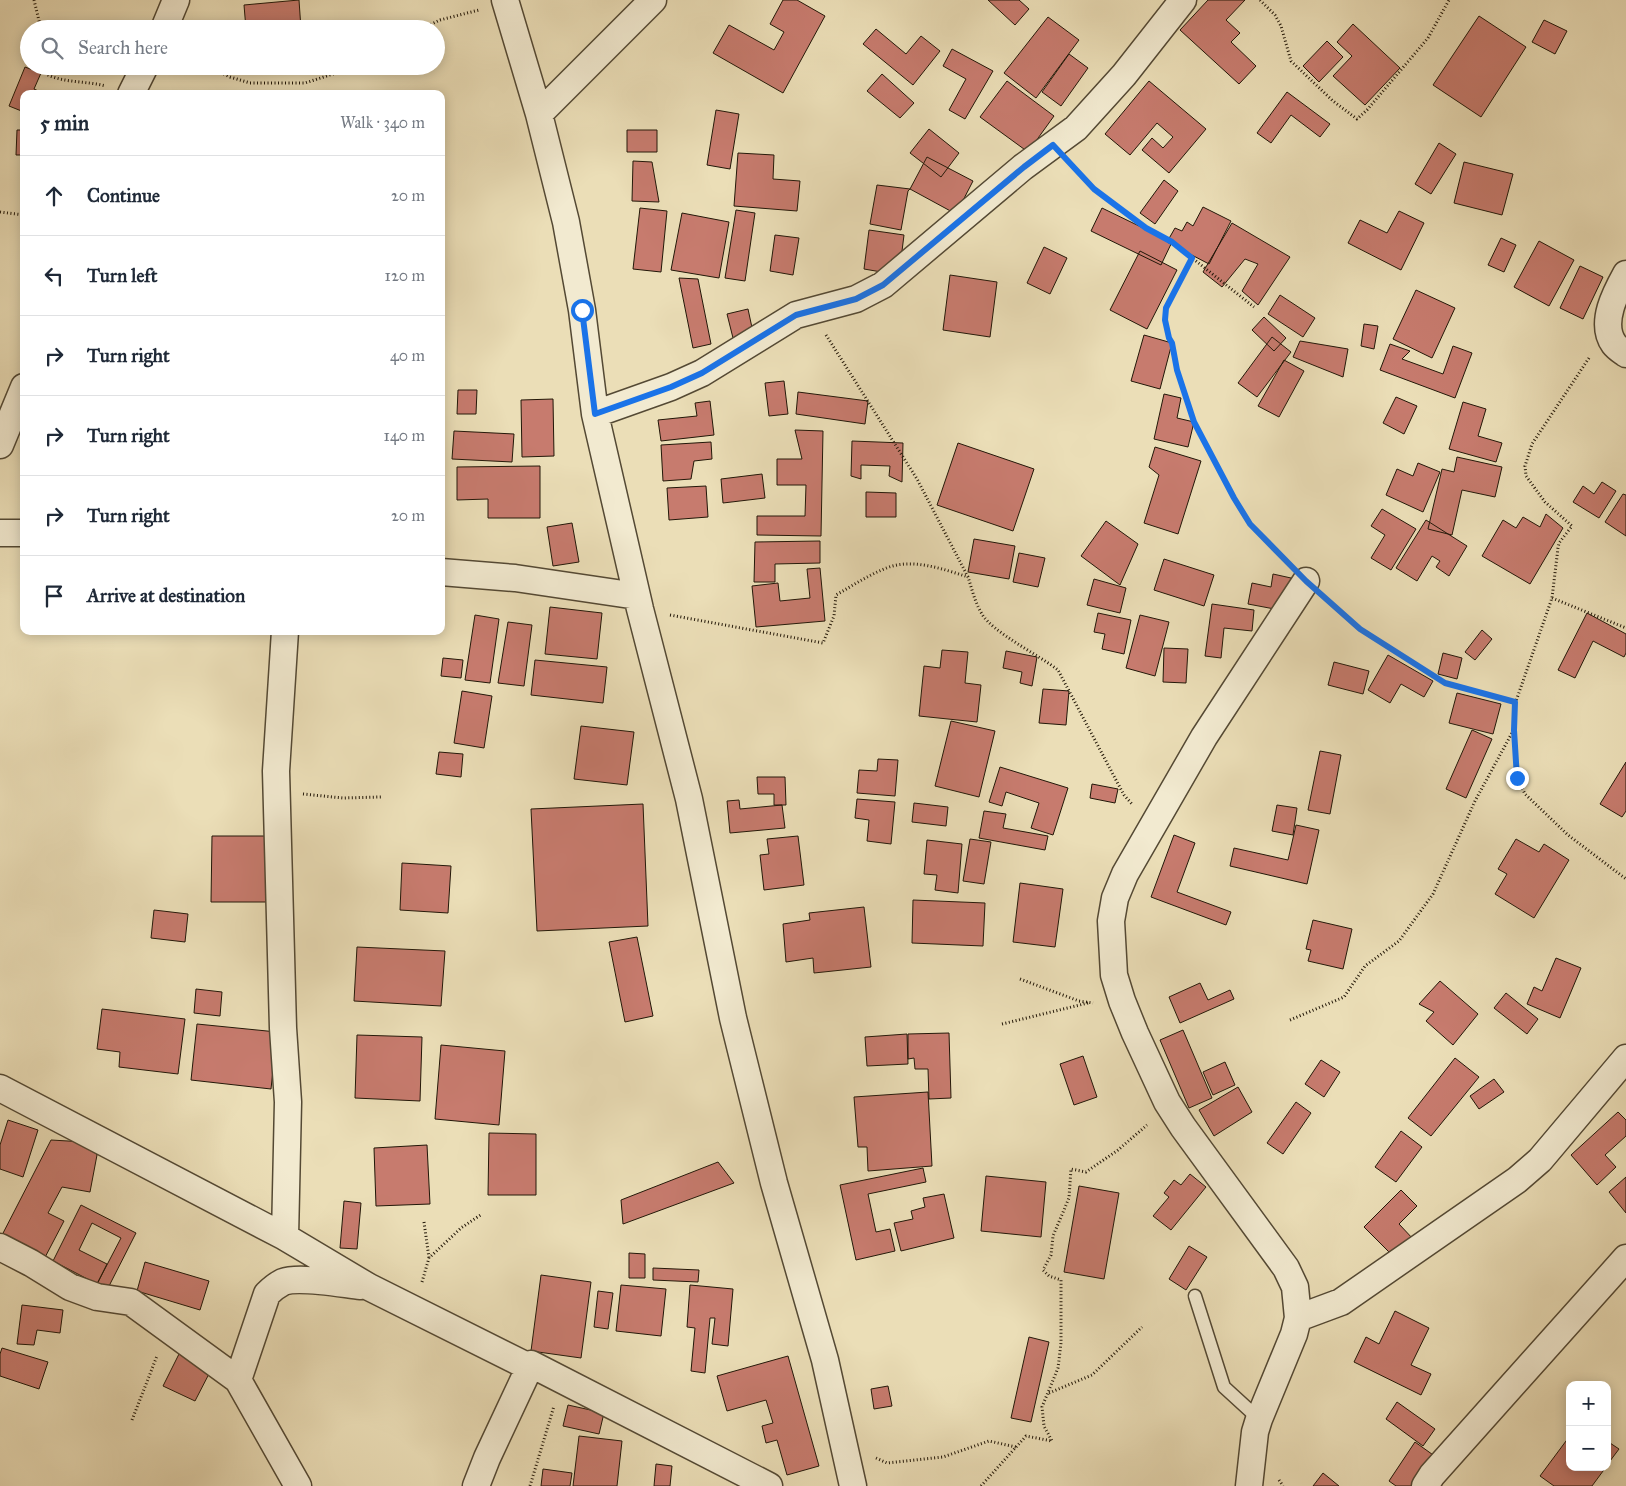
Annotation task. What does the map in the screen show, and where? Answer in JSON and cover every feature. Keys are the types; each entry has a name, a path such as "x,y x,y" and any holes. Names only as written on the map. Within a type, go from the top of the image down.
{"street":[{"path":"168,20 176,0"},
{"path":"539,114 653,0"},
{"path":"595,414 695,377 796,315 856,299 883,285 1024,167 1076,128 1124,75 1183,0"},
{"path":"506,3 539,114 566,222 582,310 595,414 639,603 689,799 733,1018 774,1183 825,1360 853,1486"},
{"path":"133,90 140,75"},
{"path":"1626,274 1610,308 1608,328 1614,343 1626,354"},
{"path":"0,445 20,397"},
{"path":"0,533 20,532"},
{"path":"445,572 515,578 639,603"},
{"path":"1249,1486 1255,1432 1294,1334 1298,1318 1295,1287 1286,1268 1167,1102 1135,1033 1114,976 1111,921 1115,898 1125,874 1204,737 1306,581"},
{"path":"285,635 276,747 276,788 283,1028 288,1102 285,1237"},
{"path":"1298,1318 1340,1302 1517,1180 1540,1160 1626,1058"},
{"path":"0,1088 285,1237 370,1287 527,1366 531,1364 769,1486"},
{"path":"0,1247 70,1288 97,1297 131,1302 238,1380 298,1486"},
{"path":"1425,1486 1432,1475 1626,1258"},
{"path":"238,1380 267,1294 274,1287 284,1282 296,1280 370,1287"},
{"path":"476,1486 531,1364"}],"lane":[{"path":"1195,1296 1224,1387 1259,1419"}],"path":[{"path":"34,0 39,20"},
{"path":"1260,0 1275,15 1281,26 1292,61 1333,101 1357,119 1367,110 1428,38 1449,0"},
{"path":"440,20 506,3"},
{"path":"48,75 53,78 87,82 116,90"},
{"path":"226,75 250,83 305,83 330,75"},
{"path":"1053,145 1094,189 1146,228 1172,242 1254,307"},
{"path":"0,212 20,214"},
{"path":"1192,258 1166,308 1165,320 1177,370 1194,422 1250,524 1306,581 1360,629 1445,683 1515,702 1515,704"},
{"path":"811,311 917,479 968,577 982,616 999,630 1058,670 1124,795 1135,807 1155,822"},
{"path":"1608,328 1532,444 1525,466 1526,476 1545,502 1572,526 1559,543 1552,598 1515,704 1514,730 1517,778 1525,794 1568,835 1626,879"},
{"path":"639,603 822,642 834,616 836,595 885,568 902,564 935,567 968,577"},
{"path":"1552,598 1626,628"},
{"path":"1290,1020 1344,996 1365,966 1399,941 1433,894 1475,800 1514,730"},
{"path":"276,788 302,794 343,798 381,798"},
{"path":"1020,979 1079,1001 1125,1009"},
{"path":"1002,1024 1091,1003"},
{"path":"981,1486 1026,1436 1052,1441 1044,1426 1042,1407 1058,1368 1061,1343 1061,1280 1049,1276 1044,1270 1051,1255 1053,1236 1068,1198 1071,1169 1086,1172 1118,1150 1149,1124 1167,1102"},
{"path":"429,1258 461,1228 482,1214"},
{"path":"407,1306 422,1282 429,1258 424,1222"},
{"path":"1048,1394 1092,1375 1142,1327"},
{"path":"132,1420 150,1371 169,1330"},
{"path":"530,1486 547,1434 561,1379"},
{"path":"843,1443 887,1463 943,1456 989,1441 1016,1447"}],"building":[{"path":"299,0 300,20 245,20 244,5"},
{"path":"783,0 797,0 825,16 783,93 713,53 729,25 774,50 784,32 770,24"},
{"path":"988,0 1019,0 1029,9 1015,25"},
{"path":"1208,0 1245,0 1226,20 1240,33 1231,42 1256,66 1239,84 1180,30"},
{"path":"1479,16 1526,47 1481,117 1433,85"},
{"path":"1048,17 1079,40 1036,98 1004,73"},
{"path":"1544,20 1567,31 1555,54 1532,42"},
{"path":"1353,24 1400,68 1365,105 1333,76 1352,56 1337,42"},
{"path":"876,29 906,54 921,36 940,51 913,85 863,44"},
{"path":"1327,41 1343,57 1319,82 1303,66"},
{"path":"952,49 993,71 965,119 949,110 966,79 943,66"},
{"path":"1069,54 1088,68 1061,106 1042,92"},
{"path":"882,74 914,103 900,118 867,91"},
{"path":"22,75 40,75 34,89 36,90 20,90 20,110 9,106"},
{"path":"1007,81 1054,116 1028,152 980,117"},
{"path":"1149,81 1206,129 1169,173 1142,150 1152,138 1163,148 1173,137 1157,123 1130,155 1105,134"},
{"path":"1287,92 1330,124 1320,137 1291,115 1271,143 1257,133"},
{"path":"716,110 739,114 730,169 707,165"},
{"path":"929,129 959,153 941,177 910,153"},
{"path":"17,130 20,130 20,155 16,155"},
{"path":"627,130 657,130 657,152 627,152"},
{"path":"1439,143 1456,154 1431,194 1415,184"},
{"path":"738,153 774,155 773,179 800,181 797,211 734,206"},
{"path":"927,157 973,181 956,214 910,189"},
{"path":"633,161 652,162 659,202 632,201"},
{"path":"1464,162 1513,174 1502,215 1454,203"},
{"path":"1164,180 1178,191 1155,224 1140,213"},
{"path":"877,185 910,189 908,191 901,230 870,224"},
{"path":"1203,207 1231,221 1209,264 1167,242 1175,228 1182,231 1187,222 1193,226"},
{"path":"640,208 667,211 661,272 633,269"},
{"path":"1102,208 1172,242 1161,265 1091,231"},
{"path":"736,210 755,213 745,281 725,278"},
{"path":"1399,211 1424,223 1401,270 1348,243 1360,220 1387,233"},
{"path":"682,213 729,222 719,278 671,270"},
{"path":"1232,223 1290,257 1258,305 1242,291 1258,264 1245,259 1222,287 1203,272"},
{"path":"869,230 904,235 899,275 864,269"},
{"path":"775,235 799,238 793,275 770,271"},
{"path":"1501,238 1516,245 1504,272 1488,265"},
{"path":"1539,241 1574,260 1549,306 1514,287"},
{"path":"1044,247 1067,258 1050,294 1027,283"},
{"path":"1140,251 1177,270 1147,329 1110,310"},
{"path":"1580,266 1603,277 1583,319 1560,308"},
{"path":"950,275 997,282 990,337 943,330"},
{"path":"679,278 698,279 711,344 693,348"},
{"path":"1416,290 1455,308 1432,358 1393,339"},
{"path":"1280,295 1315,318 1303,337 1268,314"},
{"path":"748,309 754,337 734,342 727,314"},
{"path":"1264,317 1286,338 1274,351 1252,330"},
{"path":"1364,324 1378,326 1374,349 1361,346"},
{"path":"1144,335 1172,343 1160,389 1131,381"},
{"path":"1272,337 1291,352 1257,397 1238,383"},
{"path":"1300,341 1348,349 1343,377 1293,357"},
{"path":"1390,344 1410,351 1402,359 1443,374 1453,346 1472,353 1455,398 1380,370"},
{"path":"1284,360 1304,371 1279,417 1258,406"},
{"path":"784,381 788,414 769,416 765,383"},
{"path":"458,390 477,390 476,414 457,414"},
{"path":"798,392 868,401 865,424 796,414"},
{"path":"1164,394 1181,398 1177,418 1194,422 1188,447 1154,439"},
{"path":"1396,397 1417,406 1404,434 1383,423"},
{"path":"553,399 554,456 522,457 521,400"},
{"path":"710,401 714,435 661,441 658,420 697,416 695,403"},
{"path":"1463,402 1486,409 1478,436 1502,443 1496,462 1449,449"},
{"path":"795,430 823,431 821,536 757,535 757,516 805,516 806,485 777,485 777,459 802,459"},
{"path":"454,431 514,434 512,462 452,459"},
{"path":"852,441 903,443 902,482 889,476 890,466 861,465 861,479 851,476"},
{"path":"711,442 712,459 694,461 691,479 663,481 661,445"},
{"path":"958,443 1034,469 1013,531 937,505"},
{"path":"1155,447 1201,461 1178,534 1144,523 1159,475 1149,467"},
{"path":"1457,457 1502,467 1495,497 1462,490 1452,535 1428,529 1442,469 1454,472"},
{"path":"1418,463 1440,472 1423,512 1386,495 1397,469 1413,476"},
{"path":"540,466 540,518 488,518 488,499 457,500 457,467"},
{"path":"762,474 765,498 723,503 721,479"},
{"path":"1602,482 1616,491 1599,518 1573,502 1583,486 1594,494"},
{"path":"706,486 708,517 669,520 667,488"},
{"path":"866,492 896,493 896,517 866,517"},
{"path":"1623,494 1626,495 1626,536 1605,522"},
{"path":"1382,509 1416,529 1391,570 1371,558 1385,535 1371,526"},
{"path":"1546,514 1563,528 1530,584 1482,556 1503,520 1516,528 1523,517 1540,527"},
{"path":"1426,520 1467,546 1449,576 1436,567 1440,561 1432,556 1417,581 1396,568"},
{"path":"1106,521 1138,544 1120,585 1081,556"},
{"path":"572,523 579,562 553,566 547,527"},
{"path":"974,539 1015,546 1009,579 968,572"},
{"path":"820,541 820,563 775,564 775,582 754,582 755,542"},
{"path":"1019,553 1045,558 1038,587 1013,582"},
{"path":"1164,559 1214,575 1204,606 1154,590"},
{"path":"820,568 825,621 756,627 752,586 778,583 780,601 810,598 807,569"},
{"path":"1273,574 1291,578 1285,611 1248,604 1252,583 1271,587"},
{"path":"1094,579 1126,588 1120,613 1087,605"},
{"path":"1212,604 1254,610 1252,631 1224,628 1221,658 1205,656"},
{"path":"550,607 602,613 597,659 545,654"},
{"path":"1098,613 1131,620 1124,654 1102,649 1105,634 1094,632"},
{"path":"1587,613 1626,634 1626,653 1624,657 1593,641 1575,678 1558,670"},
{"path":"475,615 499,619 490,683 465,680"},
{"path":"1140,615 1169,622 1155,676 1126,668"},
{"path":"508,622 532,625 524,686 498,683"},
{"path":"1482,630 1492,639 1475,660 1465,652"},
{"path":"1164,648 1188,649 1186,683 1163,682"},
{"path":"942,650 968,652 965,683 981,685 977,722 919,716 924,666 940,668"},
{"path":"1006,651 1037,657 1032,686 1020,683 1022,672 1003,668"},
{"path":"1443,653 1462,658 1457,679 1438,674"},
{"path":"1388,655 1433,681 1424,697 1401,684 1390,703 1368,690"},
{"path":"443,658 463,660 461,678 441,676"},
{"path":"535,660 607,667 603,703 531,695"},
{"path":"1334,662 1369,671 1363,694 1328,685"},
{"path":"1043,689 1069,691 1066,725 1039,723"},
{"path":"462,691 492,696 484,748 454,743"},
{"path":"1457,693 1501,704 1493,734 1449,723"},
{"path":"951,721 995,731 979,797 935,786"},
{"path":"581,726 634,732 627,785 574,779"},
{"path":"1472,730 1492,739 1466,798 1446,789"},
{"path":"1320,751 1341,755 1330,814 1308,810"},
{"path":"439,752 463,754 461,777 436,774"},
{"path":"878,759 898,760 895,796 857,793 859,770 877,771"},
{"path":"1626,762 1626,811 1622,817 1600,804"},
{"path":"1000,767 1068,788 1053,835 1031,828 1039,803 1006,792 1002,806 989,802"},
{"path":"757,777 785,777 786,805 774,805 774,794 758,794"},
{"path":"1092,784 1118,789 1115,803 1090,798"},
{"path":"857,799 895,802 891,844 867,841 869,820 855,818"},
{"path":"739,800 740,809 782,805 785,828 730,833 727,801"},
{"path":"914,803 948,807 946,826 912,822"},
{"path":"643,804 648,926 537,931 531,809"},
{"path":"1277,805 1297,808 1293,835 1272,831"},
{"path":"984,811 1006,814 1003,828 1048,836 1045,850 979,838"},
{"path":"1296,825 1319,830 1307,884 1230,866 1234,848 1288,860"},
{"path":"1174,835 1195,843 1177,892 1231,912 1226,925 1151,897"},
{"path":"212,836 271,836 270,902 211,902"},
{"path":"798,836 804,885 764,890 760,855 769,854 767,839"},
{"path":"970,839 991,842 984,884 963,881"},
{"path":"1516,839 1539,852 1544,844 1569,860 1534,918 1495,894 1507,874 1498,869"},
{"path":"927,840 962,844 958,893 935,890 937,875 924,874"},
{"path":"402,863 451,866 448,913 400,910"},
{"path":"1020,883 1063,889 1055,947 1013,942"},
{"path":"913,900 985,903 983,946 912,943"},
{"path":"864,907 871,967 814,973 813,958 786,962 783,924 810,920 809,913"},
{"path":"154,910 188,914 185,942 151,938"},
{"path":"1313,920 1352,929 1343,969 1308,961 1311,950 1306,949"},
{"path":"637,937 653,1016 625,1022 609,942"},
{"path":"357,947 445,951 441,1006 354,1001"},
{"path":"1556,958 1581,968 1560,1018 1527,1004 1534,987 1542,991"},
{"path":"1440,981 1478,1014 1453,1045 1426,1021 1434,1012 1419,1004"},
{"path":"1200,983 1208,1000 1230,990 1234,999 1180,1023 1169,997"},
{"path":"196,989 222,992 220,1016 194,1013"},
{"path":"1506,993 1538,1019 1527,1034 1494,1008"},
{"path":"102,1009 185,1019 178,1074 119,1067 120,1052 97,1049"},
{"path":"197,1024 277,1032 271,1089 191,1080"},
{"path":"1183,1030 1212,1098 1189,1108 1160,1040"},
{"path":"949,1033 951,1098 929,1099 928,1069 915,1069 914,1058 908,1059 908,1034"},
{"path":"907,1034 908,1064 867,1066 865,1037"},
{"path":"357,1035 422,1037 420,1101 355,1098"},
{"path":"441,1045 505,1051 499,1125 435,1119"},
{"path":"1083,1056 1097,1097 1074,1105 1060,1064"},
{"path":"1455,1058 1479,1077 1431,1136 1408,1118"},
{"path":"1321,1060 1340,1072 1324,1097 1305,1084"},
{"path":"1225,1062 1235,1085 1213,1095 1203,1072"},
{"path":"1494,1079 1504,1092 1479,1109 1470,1096"},
{"path":"1238,1087 1252,1112 1214,1136 1199,1110"},
{"path":"928,1092 932,1166 868,1171 867,1147 858,1147 854,1097"},
{"path":"1296,1102 1311,1113 1283,1154 1267,1143"},
{"path":"1618,1112 1626,1120 1626,1136 1605,1155 1616,1167 1597,1185 1571,1155"},
{"path":"8,1120 38,1130 23,1177 0,1169 0,1145"},
{"path":"1401,1131 1422,1147 1396,1182 1375,1167"},
{"path":"489,1133 536,1134 536,1195 488,1195"},
{"path":"51,1140 85,1142 97,1155 90,1192 62,1187 48,1213 64,1221 41,1265 0,1239"},
{"path":"427,1145 430,1204 376,1206 374,1148"},
{"path":"718,1162 734,1183 623,1224 621,1200"},
{"path":"923,1168 926,1182 868,1194 876,1232 890,1229 895,1251 856,1260 840,1185"},
{"path":"1190,1174 1206,1187 1171,1230 1153,1216 1169,1197 1164,1193 1174,1180 1181,1185"},
{"path":"986,1176 1046,1182 1041,1237 981,1231"},
{"path":"1626,1177 1626,1213 1609,1192"},
{"path":"1079,1186 1119,1193 1104,1279 1064,1272"},
{"path":"1401,1190 1417,1206 1399,1224 1414,1240 1396,1259 1364,1227"},
{"path":"944,1194 954,1238 901,1251 894,1223 913,1219 911,1211 925,1207 923,1198"},
{"path":"344,1201 361,1203 357,1249 340,1248"},
{"path":"81,1205 136,1233 107,1290 53,1261","holes":["92,1223 121,1238 97,1284 107,1264 79,1250"]},
{"path":"1189,1246 1207,1257 1186,1290 1169,1279"},
{"path":"629,1253 645,1254 645,1278 629,1278"},
{"path":"145,1262 209,1281 200,1310 137,1291"},
{"path":"653,1268 699,1270 698,1282 653,1280"},
{"path":"541,1275 591,1282 581,1358 531,1351"},
{"path":"621,1285 666,1289 661,1336 616,1331"},
{"path":"690,1285 733,1289 728,1346 712,1344 715,1318 710,1318 705,1373 691,1371 695,1328 687,1327"},
{"path":"598,1291 613,1293 608,1329 594,1327"},
{"path":"22,1305 63,1310 60,1333 37,1330 34,1345 17,1344"},
{"path":"1395,1311 1429,1328 1411,1365 1431,1374 1421,1395 1354,1362 1366,1337 1379,1344"},
{"path":"1029,1337 1049,1342 1031,1422 1011,1418"},
{"path":"2,1348 48,1362 39,1389 0,1376 0,1354"},
{"path":"180,1352 212,1368 195,1401 163,1386"},
{"path":"788,1356 819,1466 787,1475 777,1440 766,1443 762,1426 773,1423 766,1400 727,1411 717,1376"},
{"path":"888,1386 892,1406 874,1409 871,1389"},
{"path":"1397,1402 1435,1429 1423,1446 1386,1419"},
{"path":"568,1405 604,1413 599,1434 563,1426"},
{"path":"579,1436 622,1441 617,1486 573,1486"},
{"path":"1566,1441 1566,1471 1603,1471 1592,1486 1554,1486 1540,1476"},
{"path":"1415,1442 1436,1457 1416,1486 1396,1486 1389,1481"},
{"path":"1611,1444 1619,1449 1611,1460"},
{"path":"656,1464 672,1466 670,1486 654,1486"},
{"path":"543,1469 572,1473 570,1486 541,1486"},
{"path":"1323,1473 1339,1486 1313,1486"}],"route":[{"path":"582,310 595,414 671,387 702,373 796,315 856,299 883,285 1053,145 1094,189 1146,228 1172,242 1192,258 1166,308 1165,320 1177,370 1194,422 1234,498 1250,524 1306,581 1360,629 1445,683 1515,702 1514,730 1517,778"}]}
